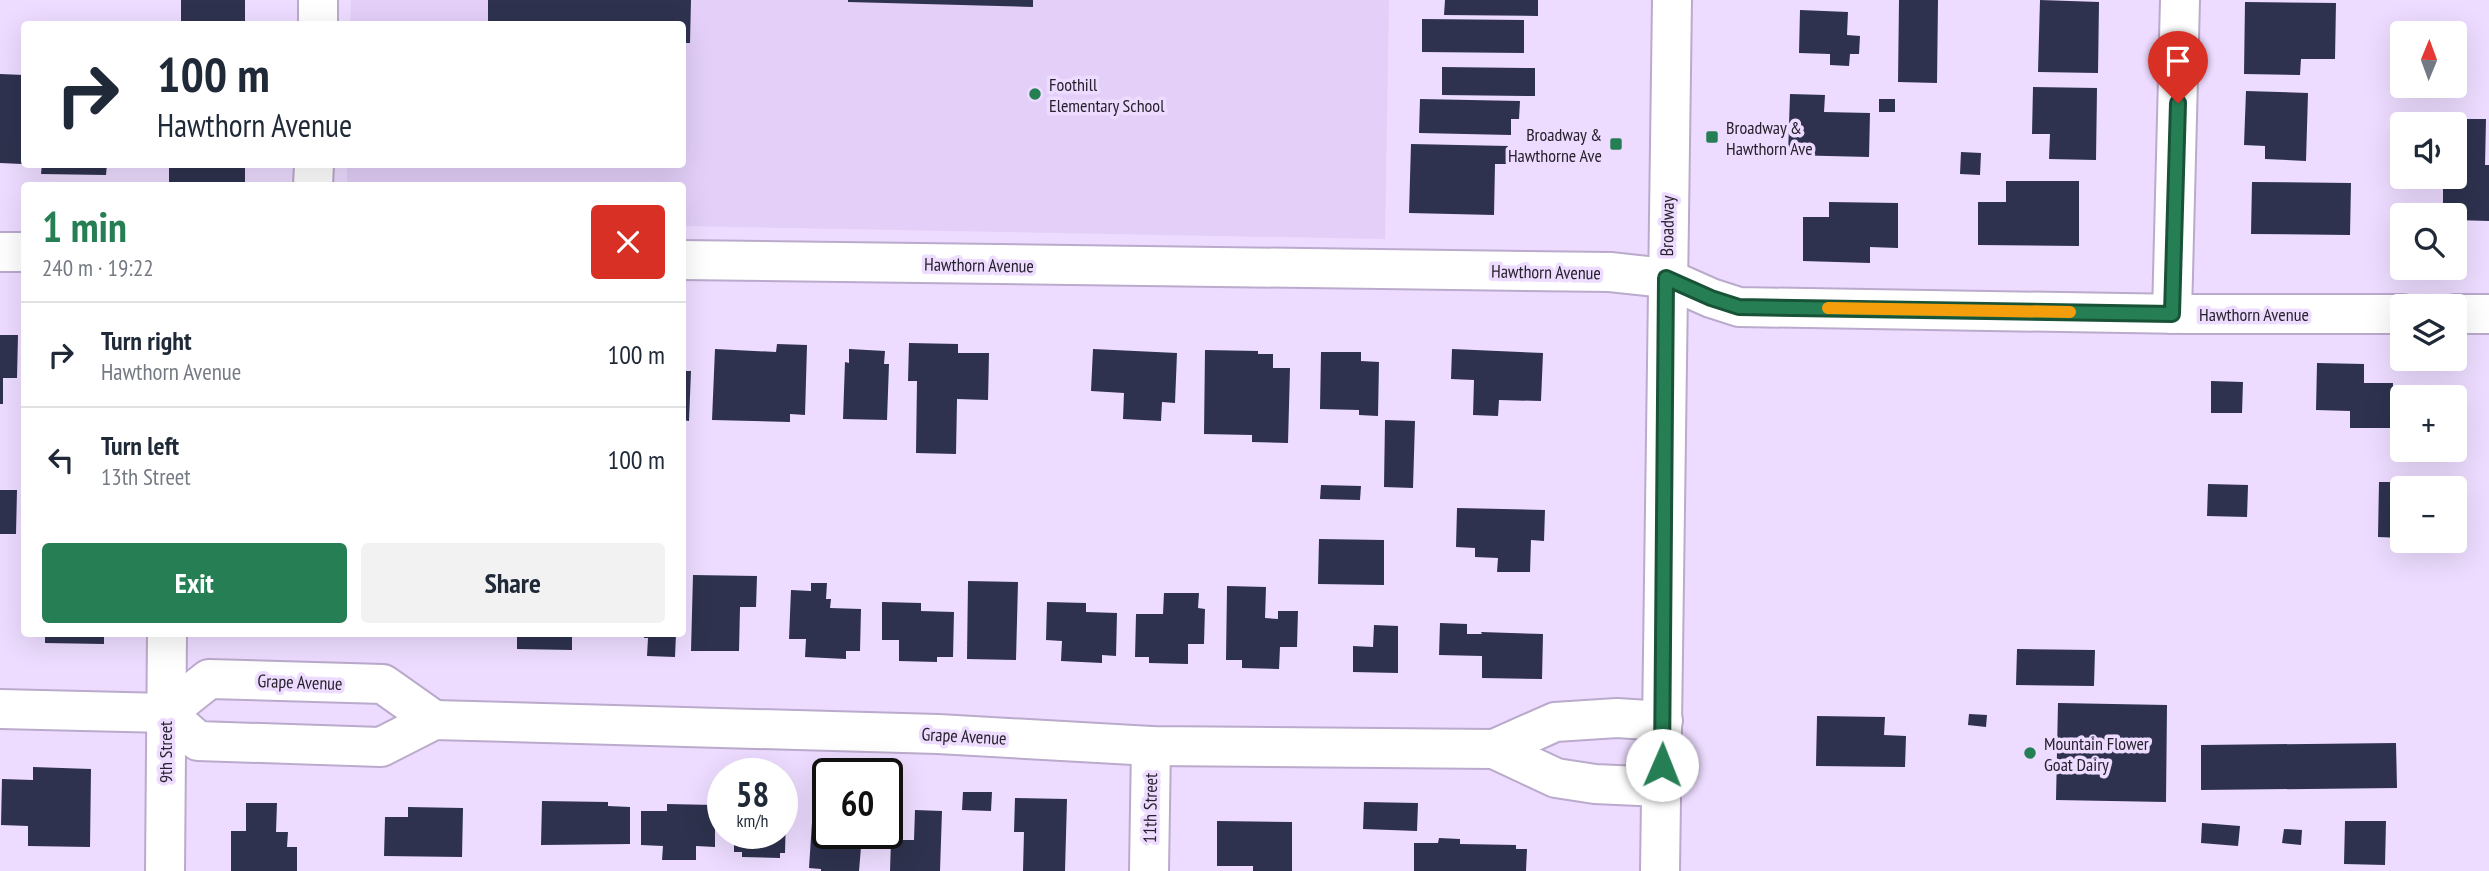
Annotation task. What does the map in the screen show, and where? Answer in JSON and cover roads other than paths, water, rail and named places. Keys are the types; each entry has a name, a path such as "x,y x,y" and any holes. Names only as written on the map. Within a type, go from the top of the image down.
{"street":[{"path":"318,0 318,21"},
{"name":"Broadway","path":"1660,871 1666,278 1672,0"},
{"path":"2172,314 2180,0"},
{"path":"0,252 21,252"},
{"name":"Hawthorn Avenue","path":"686,260 1611,272 1666,278 1739,307 2172,314 2390,314"},
{"path":"2467,314 2489,314"},
{"name":"9th Street","path":"165,871 167,637"},
{"name":"Grape Avenue","path":"434,720 383,684 209,679 166,713 198,741 381,747 434,720 938,734 1150,746 1494,750 1556,778 1595,784 1661,787"},
{"path":"0,709 166,713"},
{"name":"Grape Avenue","path":"1494,750 1556,722 1617,718 1663,721"},
{"name":"11th Street","path":"1149,871 1150,746"}],"place":[{"name":"Foothill Elementary School","path":"1035,94"},
{"name":"Broadway & Hawthorn Ave","path":"1712,137"},
{"name":"Broadway & Hawthorne Ave","path":"1616,144"},
{"name":"Mountain Flower Goat Dairy","path":"2030,753"}]}
